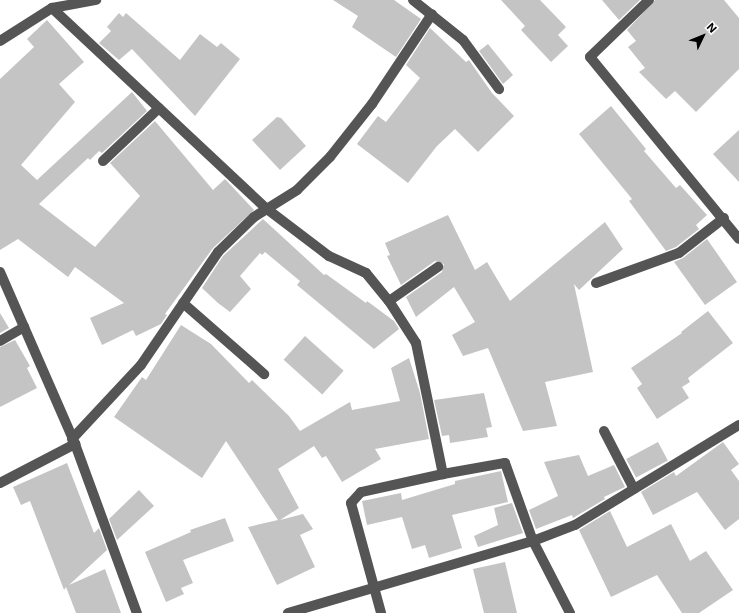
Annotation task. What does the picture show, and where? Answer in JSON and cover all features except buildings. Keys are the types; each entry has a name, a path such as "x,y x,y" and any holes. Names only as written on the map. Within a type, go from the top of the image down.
{"street":[{"path":"0,41 52,8 96,0"},
{"path":"413,0 463,40 499,88"},
{"path":"649,0 590,57 739,238"},
{"path":"52,8 268,209 329,256 366,273 389,301 416,343 443,474"},
{"path":"0,483 73,441 141,365 218,252 254,217 297,190 330,157 372,104 432,14"},
{"path":"103,161 159,108"},
{"path":"596,283 679,253 724,218"},
{"path":"389,301 438,267"},
{"path":"0,272 73,441 137,613"},
{"path":"183,303 264,374"},
{"path":"0,341 24,327"},
{"path":"288,613 533,541 575,525 739,425"},
{"path":"604,431 634,490"},
{"path":"381,613 376,587 351,503 361,492 443,474 505,463 533,541 570,613"}]}
